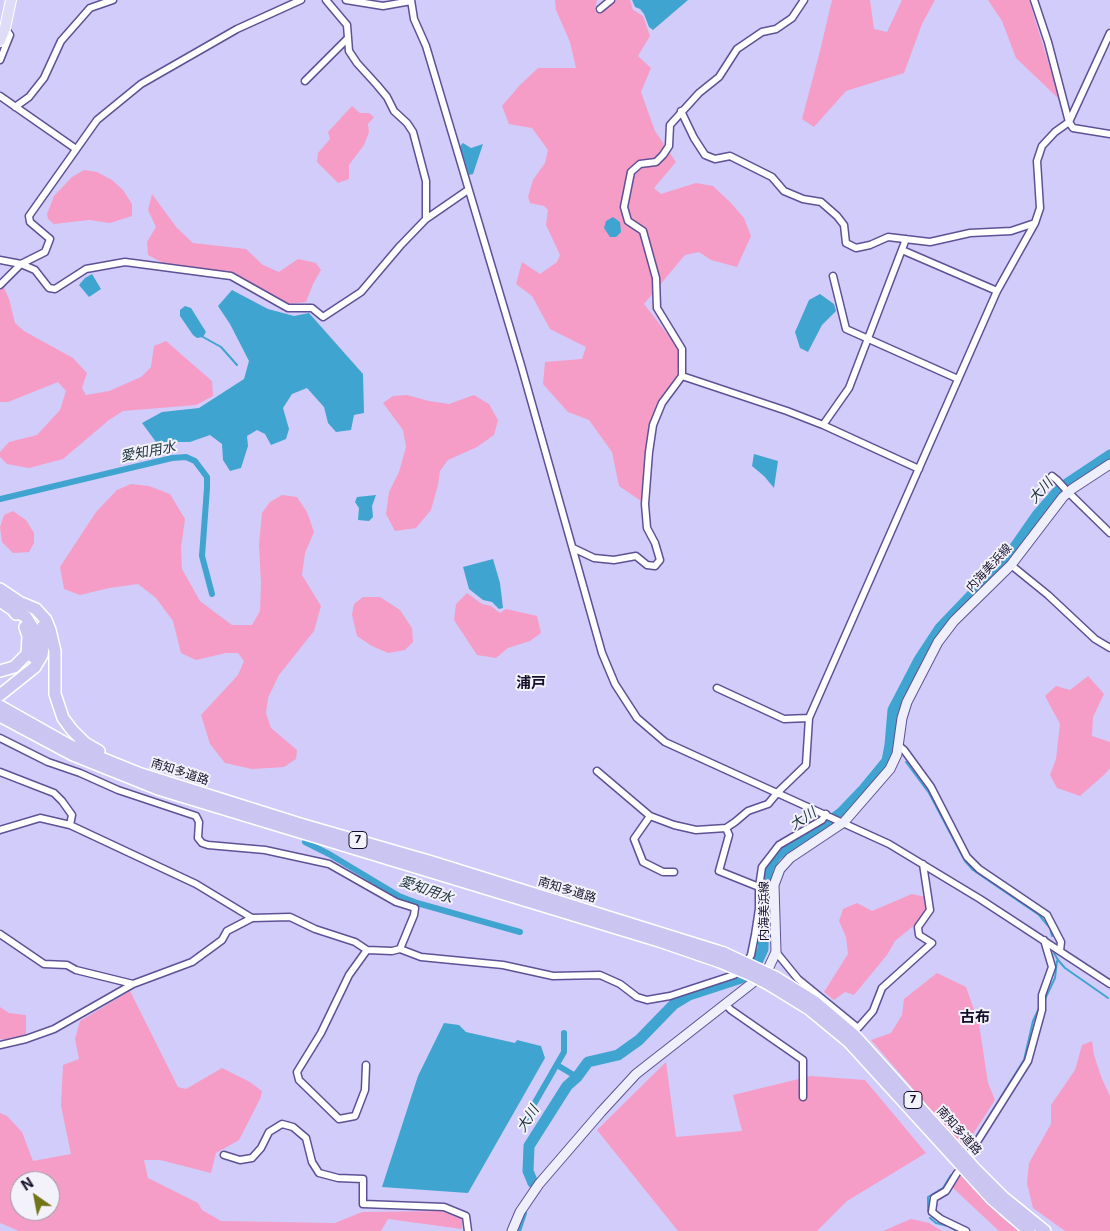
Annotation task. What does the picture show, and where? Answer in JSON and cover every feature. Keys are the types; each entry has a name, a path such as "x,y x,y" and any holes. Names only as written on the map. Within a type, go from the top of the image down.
{"highway":[{"path":"0,589 30,622 34,630 37,646 35,654 22,673 1,691"},
{"path":"0,601 36,609 46,620 55,651 55,694 63,718 85,743 101,752 209,792 215,798"},
{"path":"0,671 14,667 28,654 28,636 16,606"},
{"name":"南知多道路","path":"0,706 69,745 141,774 215,798 432,862 722,958 815,1002 849,1030 876,1058 1003,1198 1045,1231"},
{"name":"南知多道路","path":"0,716 46,742 100,767 158,790 659,942 722,958"},
{"path":"0,723 38,743 46,742"},
{"name":"南知多道路","path":"772,981 849,1042 992,1199 1029,1231"}],"main road":[{"path":"0,40 5,28 11,0"},
{"name":"内海美浜線","path":"512,1231 520,1212 539,1184 606,1106 644,1068 751,984 769,967 776,952 774,886 780,869 790,858 842,821 890,769 896,760 902,718 907,702 938,642 954,622 1011,565 1052,510 1068,492 1110,464"}],"street":[{"path":"15,107 29,98 44,78 61,41 90,8 113,0"},
{"path":"0,285 21,264 45,252 50,239 30,222 29,216 97,120 141,84 237,29 301,0"},
{"path":"326,0 348,25 349,51 387,97 394,111 407,123 413,132 426,181 426,219"},
{"path":"346,0 383,6 411,0 414,19 426,46 521,365 607,666 615,684 637,718 665,742 890,844 1044,940 1110,984"},
{"path":"600,9 611,0"},
{"path":"573,548 594,558 614,560 636,556 647,565 655,566 660,560 656,543 647,528 645,504 649,452 653,425 662,403 682,376 682,349 657,308 656,278 642,231 628,221 624,207 631,172 640,164 656,162 663,156 669,146 670,125 699,93 719,77 737,49 762,32 776,29 792,18 804,0"},
{"path":"1034,0 1048,42 1069,122 1073,128 1110,134"},
{"path":"0,60 10,35 5,28"},
{"path":"597,771 650,816 674,825 696,830 726,828 748,810 768,804 806,765 809,718 998,291 1035,223 1040,208 1037,161 1042,146 1055,132 1069,122 1110,33"},
{"path":"305,81 347,38"},
{"path":"0,96 76,149"},
{"path":"681,111 694,138 705,155 715,159 730,156 772,177 784,191 803,199 821,202 844,225 846,243 856,248 870,245 888,237 930,242 970,233 1012,231 1035,223"},
{"path":"0,260 21,264 35,270 49,288 55,289 86,269 124,262 231,276 288,308 312,308 323,317 362,292 400,246 426,219 468,190"},
{"path":"823,426 849,388 906,239"},
{"path":"902,250 998,291"},
{"path":"833,276 846,329 958,379"},
{"path":"682,376 787,411 919,469"},
{"path":"1052,476 1110,533"},
{"path":"1011,565 1048,595 1095,639 1110,648"},
{"path":"717,688 784,719 809,718"},
{"path":"0,738 48,762 80,773 118,790 196,816 199,822 198,838 202,843 265,850 329,864 382,895 415,908 400,949"},
{"path":"898,745 904,750 931,787 967,857 979,870 1047,915 1060,942 1060,951"},
{"path":"0,772 54,793 72,815 70,825"},
{"path":"0,1045 26,1039 54,1029 133,984 192,962 222,940 227,930 252,918 290,918 315,929 356,942 367,950 392,951 400,949 421,957 503,965 553,976 600,975 620,984 637,998 647,1000 670,996 734,975 744,967 751,955 755,935 762,867 779,845 828,815"},
{"path":"650,816 634,838 643,862 663,872 674,872"},
{"path":"0,830 40,818 70,825 196,884 252,918"},
{"path":"726,828 728,836 719,871 759,887"},
{"path":"776,952 798,979 858,1028 873,1011 882,988 932,943 919,935 918,927 930,910 923,864"},
{"path":"0,934 44,964 67,965 76,970 133,984"},
{"path":"970,1154 1028,1061 1042,1010 1042,995 1052,967 1044,940"},
{"path":"366,1065 365,1090 355,1116 339,1119 299,1080 297,1072 321,1034 349,974 367,950"},
{"path":"725,1004 803,1060 803,1097"},
{"path":"224,1155 240,1160 252,1158 261,1148 269,1132 282,1124 293,1127 306,1138 312,1162 319,1173 338,1178 363,1179 363,1204 444,1207 466,1216 468,1231"},
{"path":"957,1173 946,1191 934,1198 932,1212 941,1219 966,1231"}],"shaded area":[{"path":"555,0 597,0 595,11 600,13 616,0 630,0 633,10 643,16 650,36 638,56 651,68 641,92 655,131 676,162 654,188 661,194 696,183 713,186 744,218 751,236 737,267 711,260 699,252 685,255 644,304 680,350 677,375 658,401 650,424 641,501 619,486 612,452 589,420 568,412 543,384 545,362 582,359 586,347 550,329 532,296 516,284 522,262 540,274 557,262 560,255 546,225 548,210 544,206 530,203 528,197 533,180 545,163 548,150 532,128 509,124 502,106 538,68 576,68 570,42 556,10"},
{"path":"832,0 870,0 874,29 887,32 902,0 935,0 922,24 904,73 846,91 814,127 802,119"},
{"path":"988,0 1029,0 1060,100 1016,58 1002,21"},
{"path":"352,106 360,113 369,113 374,117 368,124 369,132 364,145 349,165 349,179 338,183 317,162 318,153 330,139 328,132"},
{"path":"84,170 97,172 112,180 123,190 132,204 132,216 110,223 89,220 54,224 48,219 47,214 54,196 72,177"},
{"path":"152,194 177,228 193,243 246,249 263,265 279,272 298,259 316,263 321,270 306,302 287,304 233,275 165,264 148,255 147,242 156,227 148,210"},
{"path":"0,282 9,299 15,323 24,331 73,358 87,373 82,388 86,395 109,391 141,377 151,367 154,346 166,341 212,381 213,396 196,405 123,411 109,420 63,459 29,468 7,464 0,457 0,452 9,442 37,435 60,410 66,391 58,382 8,402 0,402"},
{"path":"407,395 449,404 474,395 489,404 498,420 494,435 477,447 448,460 440,471 431,510 416,528 395,531 386,514 389,492 399,472 406,447 403,430 383,403 393,396"},
{"path":"131,484 149,486 170,494 185,519 181,548 182,569 200,601 232,625 252,625 260,611 259,545 262,513 270,502 282,495 297,497 307,512 314,532 305,553 302,575 321,606 314,631 279,675 268,698 266,713 271,728 297,750 296,759 284,767 252,769 225,763 210,744 201,715 238,675 244,661 238,653 226,653 196,660 181,653 173,621 156,598 138,584 80,595 64,589 60,567 96,512 117,490"},
{"path":"13,511 26,520 34,533 34,543 29,552 13,553 2,542 0,527 4,515"},
{"path":"467,593 482,604 491,606 500,613 506,609 537,616 541,633 530,641 508,648 496,658 477,655 454,620 456,604"},
{"path":"363,597 380,597 400,610 412,628 413,642 405,650 388,653 372,646 357,636 352,615 354,604"},
{"path":"1088,676 1104,694 1093,717 1092,736 1110,742 1110,768 1080,796 1057,788 1050,775 1056,759 1060,724 1045,696 1056,686 1070,690"},
{"path":"912,894 925,897 927,909 917,923 895,941 887,955 854,995 845,992 834,1000 824,992 848,954 846,937 839,921 843,909 857,903 872,911"},
{"path":"937,973 966,987 979,1024 988,1083 995,1100 964,1148 871,1040 891,1033 902,1015 904,999"},
{"path":"130,991 178,1087 186,1089 222,1068 250,1082 262,1091 260,1099 239,1140 216,1153 211,1173 160,1160 144,1160 148,1178 198,1203 202,1210 221,1221 335,1223 362,1212 441,1211 462,1219 462,1229 388,1219 381,1231 19,1231 0,1223 0,1113 7,1116 22,1132 33,1161 71,1154 61,1106 63,1065 79,1059 75,1039 80,1021"},
{"path":"0,1007 9,1013 26,1015 26,1036 6,1040 0,1039"},
{"path":"1092,1041 1094,1055 1110,1096 1110,1231 1065,1231 1033,1208 1027,1183 1029,1163 1051,1124 1051,1105 1075,1070 1082,1045"},
{"path":"666,1062 676,1137 742,1131 733,1095 811,1076 865,1080 926,1153 847,1201 817,1231 678,1231 597,1130"},
{"path":"961,1175 1000,1216 1019,1231 999,1231 952,1187"},
{"path":"911,1219 929,1223 942,1231 883,1231"}],"water":[{"path":"632,0 688,0 653,30 649,27 644,14 635,7"},
{"path":"463,143 471,148 483,144 473,174 469,175 460,146"},
{"path":"613,217 620,222 621,232 616,237 610,237 604,228 606,221"},
{"path":"92,274 101,289 89,297 79,285"},
{"path":"232,290 268,309 294,316 309,313 363,374 364,413 354,415 351,430 336,432 328,423 324,407 307,388 292,394 283,408 289,429 286,439 271,445 265,434 257,430 247,436 248,446 241,468 230,471 223,460 222,444 210,435 190,442 156,442 142,423 162,412 199,408 244,379 249,361 230,324 218,306"},
{"path":"820,294 834,304 836,311 822,325 808,352 800,348 795,332 809,300"},
{"path":"185,306 191,308 206,332 203,337 197,338 193,335 180,316 180,310"},
{"path":"754,454 778,461 774,488 752,466"},
{"path":"376,495 372,506 373,517 369,521 358,520 359,508 355,502 357,497"},
{"path":"493,559 500,583 503,608 499,609 492,602 483,600 469,589 463,567"},
{"path":"444,1023 459,1025 466,1032 515,1043 517,1040 541,1046 545,1058 468,1193 382,1187 418,1076"}],"waterway":[{"path":"203,337 221,347 237,365"},
{"name":"大川","path":"533,1183 528,1171 529,1146 567,1086 577,1077 588,1062 618,1055 639,1040 674,1004 689,995 741,978 758,960 763,949 764,884 769,866 776,856 786,848 841,813 864,789 887,761 893,710 919,660 940,628 1008,557 1038,514 1057,492 1110,455"},
{"name":"愛知用水","path":"0,499 172,458 186,457 195,461 207,477 202,556 212,594"},
{"path":"906,762 929,793 965,861 973,870 1039,915 1050,928 1052,936"},
{"name":"愛知用水","path":"305,842 329,854 399,896 417,903 520,932"},
{"path":"1054,953 1065,968 1108,998"},
{"path":"1045,999 1055,978 1057,961"},
{"path":"971,1145 1024,1060 1033,1021 1039,1008"},
{"name":"愛知用水","path":"522,1125 564,1052 564,1033"},
{"name":"愛知用水","path":"557,1065 577,1077"},
{"path":"928,1211 928,1197 943,1188 951,1175"},
{"name":"愛知用水","path":"518,1231 524,1213"},
{"path":"930,1218 936,1223 957,1231"}],"district":[{"name":"浦戸","path":"531,683"},
{"name":"古布","path":"975,1017"}]}
